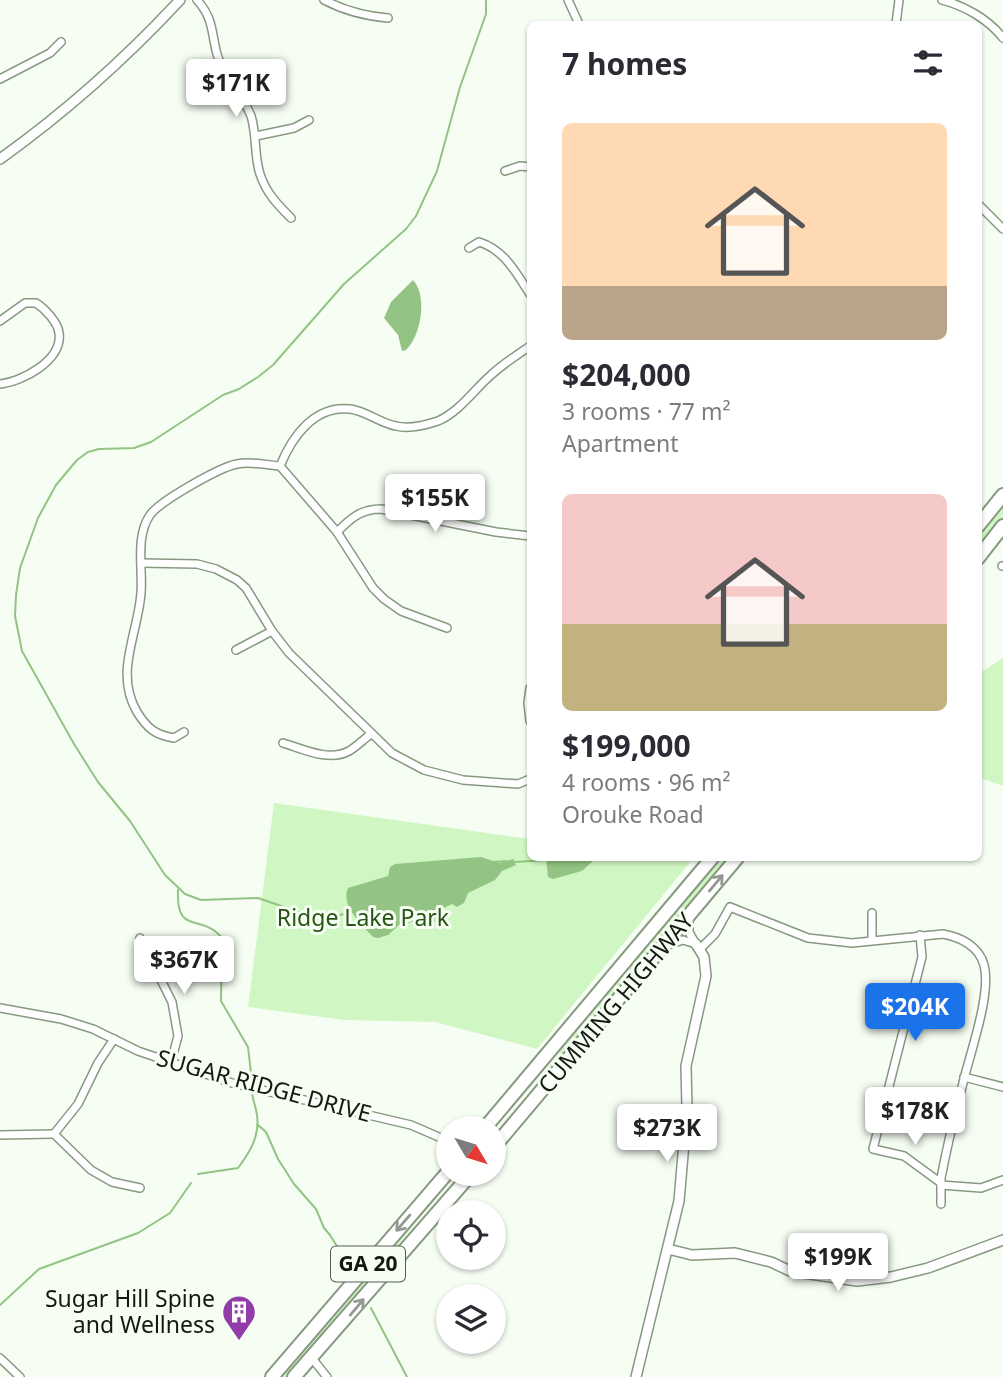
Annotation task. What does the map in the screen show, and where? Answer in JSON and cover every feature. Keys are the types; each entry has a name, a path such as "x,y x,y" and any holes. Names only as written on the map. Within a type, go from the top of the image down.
{"highway":[{"path":"982,521 1003,495"},
{"path":"982,553 1003,526"},
{"name":"CUMMING HIGHWAY","path":"495,1116 709,861"},
{"name":"CUMMING HIGHWAY","path":"506,1133 734,861"},
{"name":"GA 20","path":"272,1377 436,1186"},
{"name":"GA 20","path":"293,1377 461,1186"}],"street":[{"path":"0,159 112,70 180,0"},
{"path":"197,0 212,23 217,56 223,71 250,114 256,136 260,174 272,200 291,218"},
{"path":"324,0 364,16 388,18"},
{"path":"568,0 578,21"},
{"path":"896,21 900,0"},
{"path":"942,0 964,7 994,26 1003,38"},
{"path":"0,79 50,53 61,42"},
{"path":"256,136 294,128 309,120"},
{"path":"505,172 520,166 527,167"},
{"path":"982,208 1003,229"},
{"path":"469,248 479,242 489,245 506,257 527,290"},
{"path":"0,321 26,303 36,303 57,326 60,334 48,359 30,373 9,383 0,384"},
{"path":"280,466 299,432 320,415 351,409 396,426 427,425 456,410 492,373 527,348"},
{"path":"184,732 174,738 159,736 146,726 131,702 127,687 125,671 141,596 143,532 150,514 164,502 236,464 280,466 337,531 373,588 384,599 401,611 447,628"},
{"path":"337,531 354,515 369,509 527,535"},
{"path":"141,563 197,564 229,574 246,588 289,653 392,753 424,771 463,780 518,784 527,780"},
{"path":"236,650 272,631"},
{"path":"284,743 320,754 336,755 348,752 371,734"},
{"path":"698,947 715,934 730,907 808,938 852,943 920,934 943,934 955,936 969,944 984,964 985,998 964,1077 941,1184 941,1204"},
{"path":"872,913 872,940"},
{"path":"636,1377 679,1201 687,1108 686,1066 692,1031 706,983 705,964 687,926 690,914"},
{"path":"920,934 922,957 873,1149 904,1156 941,1184 981,1188 1003,1180"},
{"path":"140,938 172,1002 178,1036 171,1062"},
{"path":"664,947 677,941 698,947"},
{"name":"SUGAR RIDGE DRIVE","path":"0,1008 61,1019 93,1029 138,1051 232,1083 411,1125 436,1136"},
{"path":"54,1134 78,1104 114,1039"},
{"path":"964,1077 1003,1087"},
{"path":"0,1135 54,1134 91,1170 113,1182 140,1188"},
{"path":"668,1249 692,1255 735,1253 771,1262 790,1271 857,1281 891,1277 928,1268 1003,1240"},
{"path":"311,1357 327,1377"},
{"path":"0,1358 20,1377"}],"green space":[{"path":"1003,501 1003,522 982,549 982,529"},
{"path":"1003,658 1003,786 982,778 982,671"},
{"name":"Ridge Lake Park","path":"274,803 527,839 527,861 691,861 537,1049 435,1022 344,1020 248,1007"},
{"path":"713,861 725,861 704,890 506,1128 506,1121 594,1004"},
{"path":"442,1186 446,1186 289,1377 279,1377"}],"shaded area":[{"path":"413,280 420,296 421,316 416,335 406,350 402,351 398,335 384,318 391,302"},
{"path":"481,857 499,863 514,859 516,865 502,871 495,880 468,893 464,903 457,907 452,904 436,912 435,923 429,918 399,925 388,935 378,938 373,937 349,908 346,895 348,888 388,876 390,867 395,864"},
{"path":"546,861 592,861 582,871 553,879 548,877"}],"waterway":[{"path":"352,912 336,916 310,916 258,898 201,900 185,894 165,875 74,744 22,651 15,616 16,595 20,568 38,518 56,485 77,460 88,452 99,449 134,448 151,442 223,395 258,377 273,365 344,284 406,229 416,216 437,171 460,87 486,14 486,0"},
{"path":"493,862 506,861"},
{"path":"516,862 531,861"},
{"path":"178,890 181,914 191,922 214,930 222,938 221,1001 248,1047 252,1082"},
{"path":"198,1174 238,1168 253,1143 257,1130 252,1093"},
{"path":"258,1125 266,1132 278,1159 294,1184 316,1209 324,1228 348,1264"},
{"path":"0,1305 39,1269 138,1233 170,1213 191,1183"},
{"path":"371,1308 407,1377"}],"place":[{"name":"Sugar Hill Spine and Wellness","path":"239,1342"}]}
